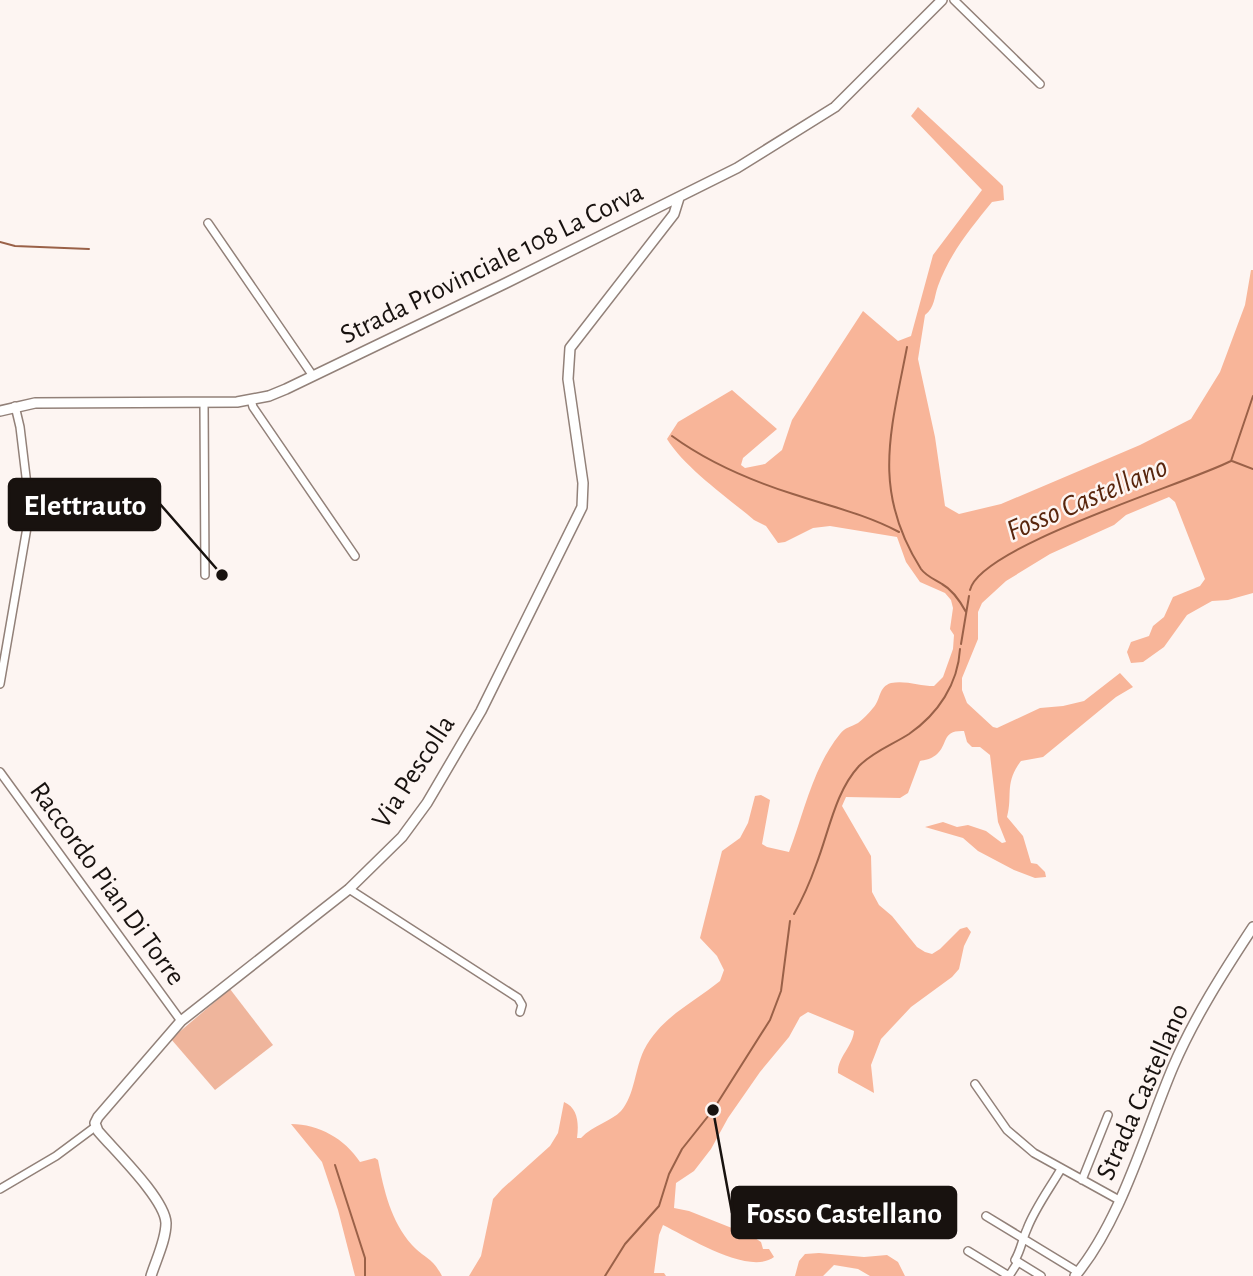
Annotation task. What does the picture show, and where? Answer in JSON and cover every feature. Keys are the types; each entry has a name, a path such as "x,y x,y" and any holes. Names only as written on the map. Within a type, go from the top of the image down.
{"street":[{"name":"Strada Provinciale 108 La Corva","path":"0,411 35,403 204,403 269,396 737,168 835,107 942,0"},
{"path":"954,0 1040,83"},
{"name":"Via Pescolla","path":"95,1127 98,1117 181,1021 349,889 386,855 427,803 481,711 578,518 583,494 568,379 570,348 674,214 679,198"},
{"path":"208,223 313,376"},
{"path":"251,400 260,418 355,556"},
{"path":"204,403 205,575"},
{"path":"0,684 30,510 15,406"},
{"name":"Raccordo Pian Di Torre","path":"0,772 181,1021"},
{"path":"349,889 518,998 522,1005 520,1012"},
{"name":"Strada Castellano","path":"1077,1274 1091,1254 1119,1199 1175,1064 1223,974 1253,927"},
{"path":"975,1084 1007,1130 1034,1153 1119,1199"},
{"path":"1082,1180 1108,1115"},
{"path":"0,1189 56,1156 95,1127 154,1196 164,1214 164,1235 151,1276"},
{"path":"1041,1276 1015,1260 1032,1218 1061,1169"},
{"path":"986,1216 1077,1274"},
{"path":"968,1251 1009,1276 1018,1262"}],"shaded area":[{"path":"918,107 1003,186 1004,200 992,202 962,241 943,274 932,305 925,315 918,359 935,437 945,506 959,514 1001,504 1140,445 1191,419 1220,372 1245,305 1253,270 1253,593 1212,601 1187,615 1164,647 1143,662 1131,663 1127,652 1131,642 1149,636 1153,626 1164,617 1173,597 1200,586 1205,579 1175,502 1169,497 1126,515 1114,525 1050,554 1006,581 982,603 978,612 978,639 962,678 962,690 967,703 993,727 997,728 1040,708 1084,701 1120,673 1133,687 1116,697 1043,757 1021,761 1012,776 1007,817 1023,836 1031,863 1037,864 1046,877 1035,878 1014,870 978,851 963,838 925,827 943,822 957,827 968,825 986,831 1002,843 1006,842 998,822 990,755 980,747 972,747 967,742 964,731 948,735 936,755 920,761 908,793 900,798 846,797 842,806 871,856 872,892 879,905 892,916 917,947 932,954 960,929 967,927 971,932 964,946 959,969 911,1007 881,1039 871,1065 874,1093 838,1073 854,1031 808,1012 800,1017 789,1037 760,1072 728,1118 711,1149 694,1171 676,1183 674,1208 689,1211 752,1236 761,1242 763,1249 769,1249 774,1257 763,1262 734,1258 718,1253 663,1225 654,1273 664,1273 666,1276 469,1276 481,1256 493,1199 550,1146 558,1133 564,1102 572,1108 576,1117 577,1138 621,1111 626,1105 641,1057 651,1038 668,1019 720,981 724,970 717,956 700,938 722,851 740,838 748,823 755,796 761,795 770,800 762,844 789,852 816,776 842,732 868,714 887,685 902,682 934,686 943,677 953,649 954,635 950,629 953,608 951,600 945,593 920,582 906,562 897,537 830,526 813,528 778,543 766,526 754,520 684,461 667,439 678,422 732,390 777,429 743,458 741,465 745,468 765,464 782,450 792,420 863,311 898,341 911,336 933,255 982,190 911,116"},
{"path":"230,989 273,1045 215,1090 171,1039"},
{"path":"291,1124 330,1134 347,1146 360,1162 375,1158 378,1160 386,1194 399,1226 412,1245 432,1262 442,1276 355,1276 322,1162"},
{"path":"805,1254 864,1257 887,1255 898,1262 905,1276 870,1276 858,1269 834,1265 823,1276 795,1276 799,1261"}],"waterway":[{"path":"0,242 15,246 89,249"},
{"name":"Fosso Castellano","path":"907,347 895,406 889,460 895,513 905,540 921,569 950,589 966,612"},
{"name":"Fosso Castellano","path":"970,590 982,573 1045,536 1231,461 1253,396"},
{"name":"Fosso Castellano","path":"672,436 715,463 745,477 860,515 899,532"},
{"name":"Fosso Castellano","path":"1232,461 1253,469"},
{"name":"Fosso Castellano","path":"961,644 969,596"},
{"name":"Fosso Castellano","path":"794,914 811,878 838,800 851,776 865,761 909,734 937,708 951,686 960,649"},
{"name":"Fosso Castellano","path":"605,1276 625,1244 659,1206 669,1174 682,1149 713,1110 770,1020 781,991 790,921"},
{"name":"Fosso Castellano","path":"335,1165 365,1258 365,1276"}],"place":[{"name":"Elettrauto","path":"222,575"},
{"name":"Fosso Castellano","path":"713,1110"}]}
